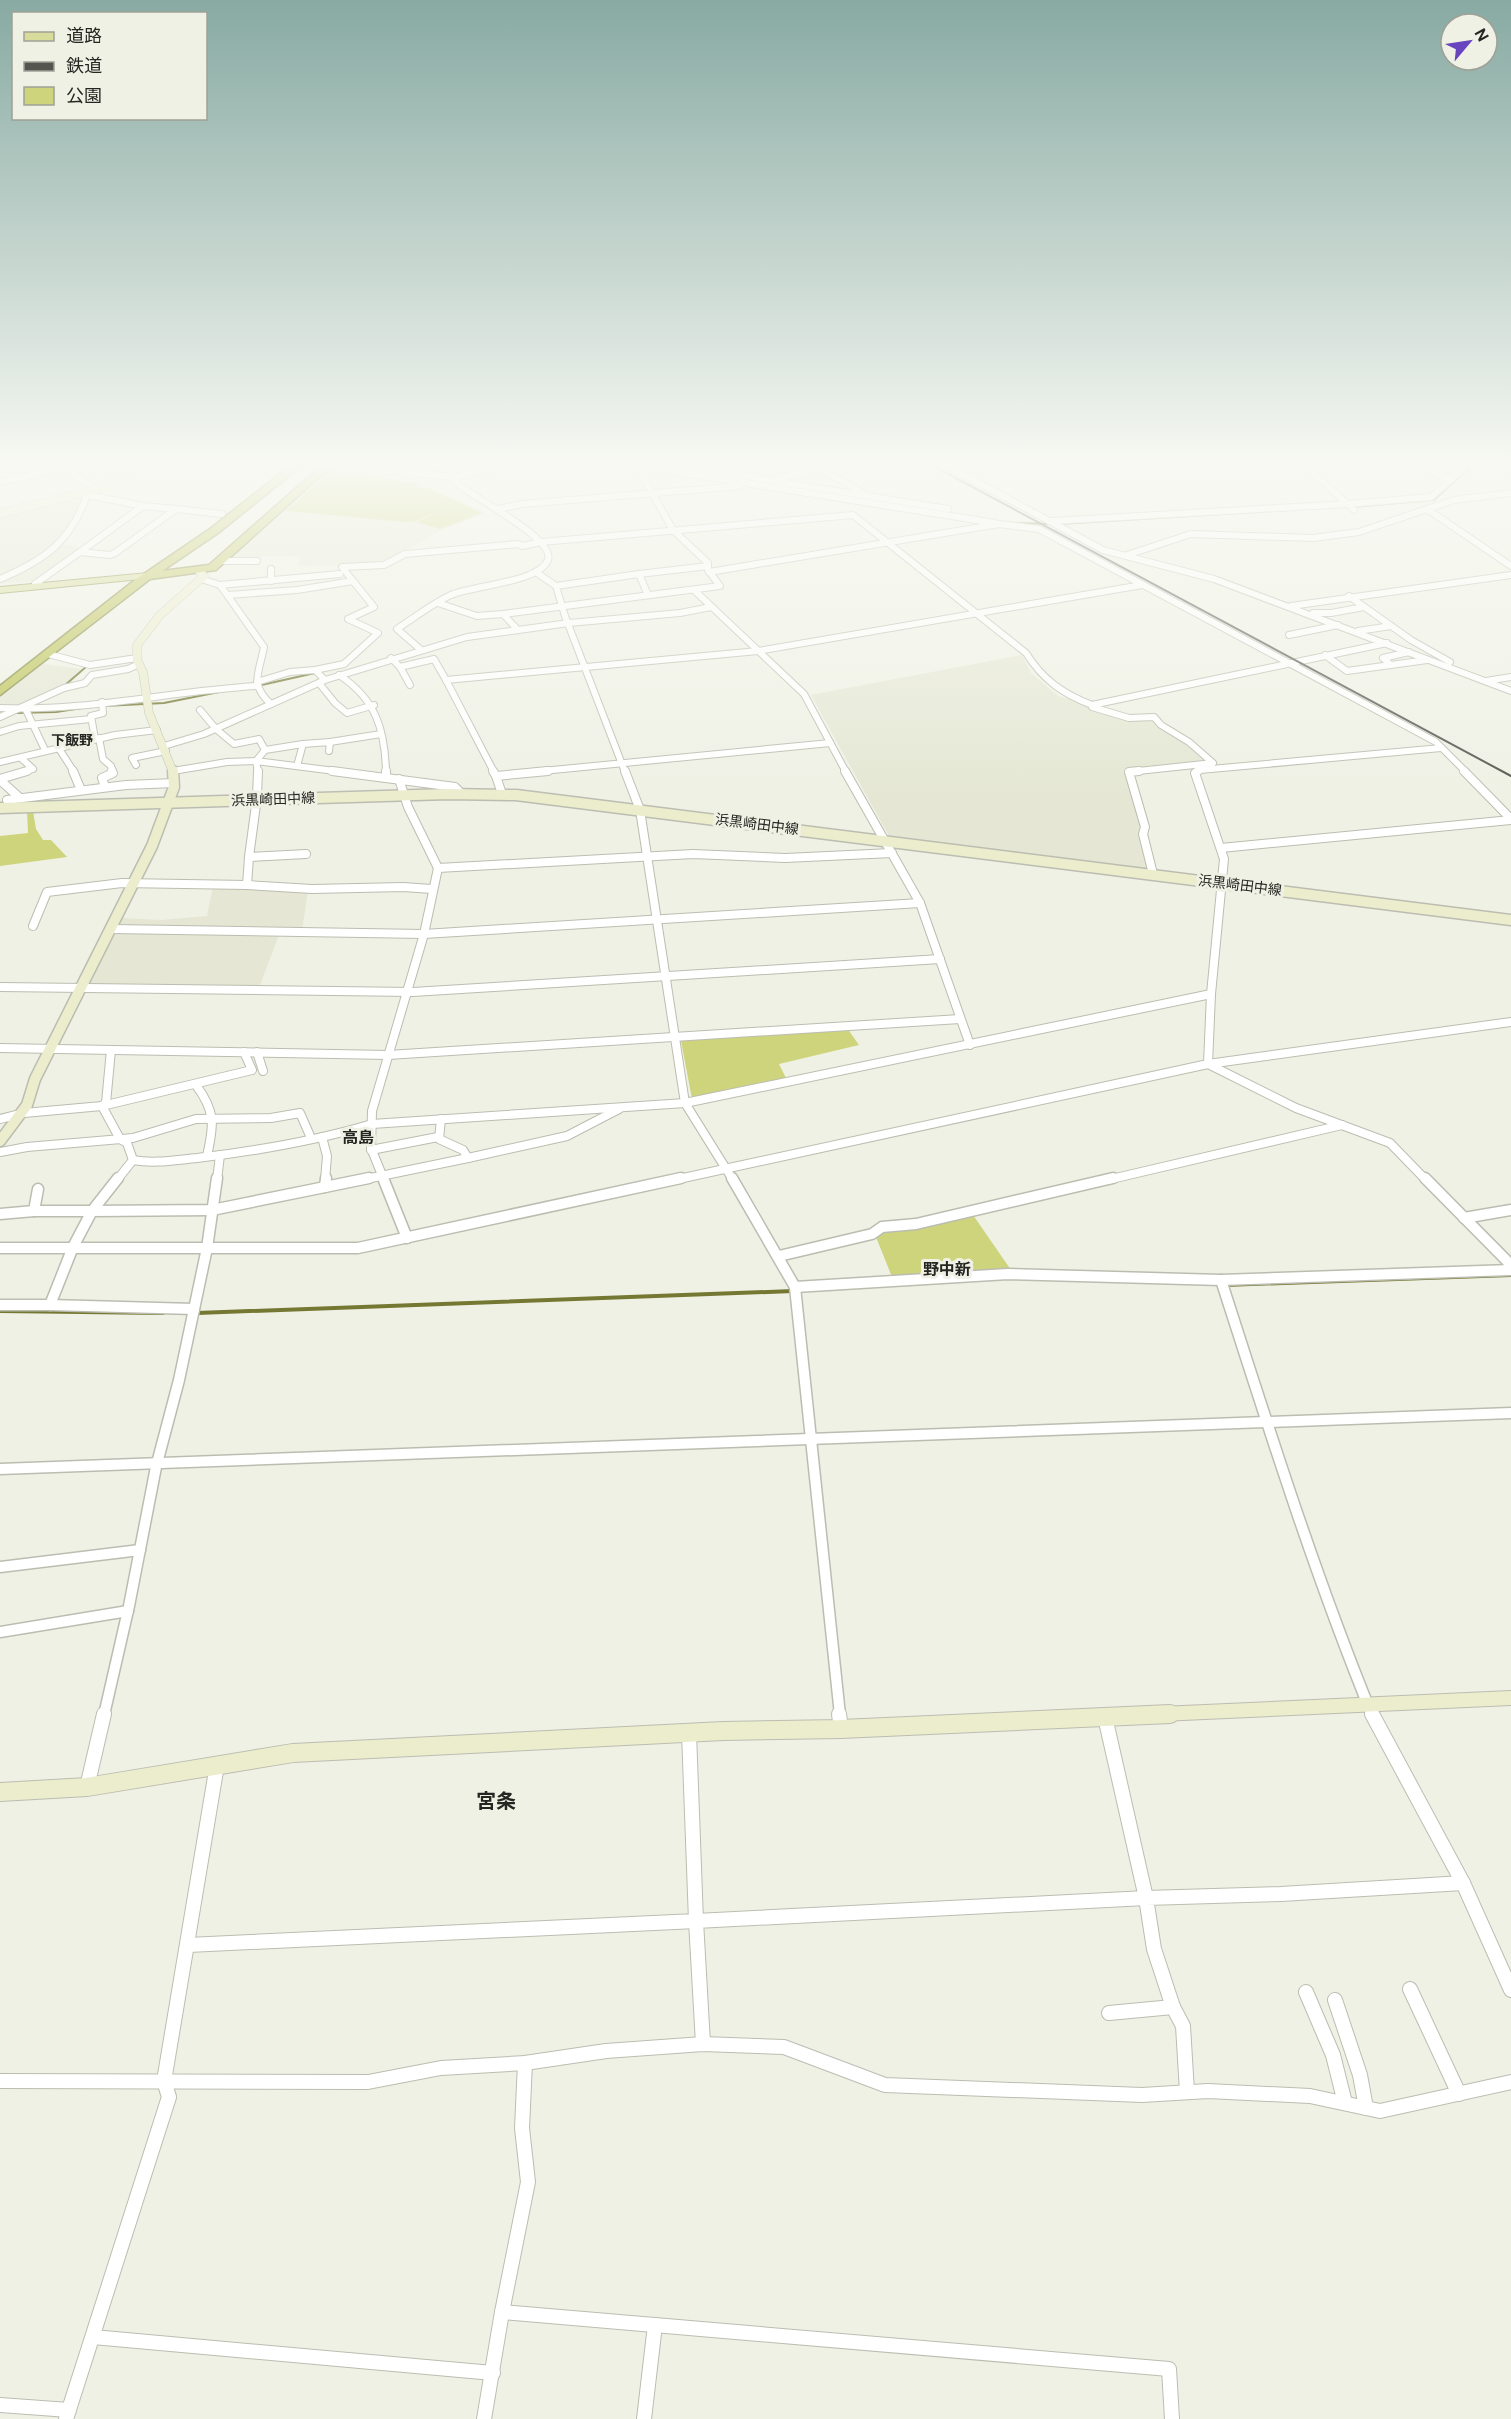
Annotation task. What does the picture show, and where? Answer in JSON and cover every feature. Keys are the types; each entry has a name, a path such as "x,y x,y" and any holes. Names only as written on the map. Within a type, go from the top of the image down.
{"highway":[{"path":"0,692 148,576 200,575"}],"main road":[{"path":"0,589 35,584 148,576"},
{"path":"0,589 148,576"}],"street":[{"path":"35,584 48,575"},
{"path":"0,1142 24,1113 33,1093 35,1079 112,929 170,803 174,783 173,771 149,713 143,672 138,661 140,639 160,615 200,575 220,585 264,647 256,684 260,694 271,704"},
{"path":"271,575 271,581"},
{"path":"220,585 331,575"},
{"path":"0,708 26,710 256,684 290,672 344,664 378,633 348,619 374,607 349,575"},
{"path":"420,649 397,629 457,593 529,575"},
{"path":"540,575 556,586 561,605 640,810 685,1103 726,1167 795,1287 841,1729"},
{"path":"556,586 633,575"},
{"path":"639,575 648,595"},
{"path":"438,603 477,616 503,614 720,586 713,575"},
{"path":"928,575 1026,653 1036,672 1063,694 1092,705 1092,707 1129,718 1154,717 1161,725 1189,742 1213,763 1130,772 1145,827 1143,834 1153,874"},
{"path":"1123,575 1426,736 1441,748 1511,820"},
{"path":"1198,575 1308,613 1511,691"},
{"path":"1289,606 1511,575"},
{"path":"228,595 297,590 354,580"},
{"path":"446,680 758,651 1142,585"},
{"path":"694,590 804,694 868,814 920,903 970,1045"},
{"path":"1349,596 1391,626 1469,674"},
{"path":"136,765 132,758 216,729 322,681 420,649 467,637 569,623 680,613 711,607"},
{"path":"1308,613 1331,613 1364,607"},
{"path":"503,614 518,630"},
{"path":"1289,635 1338,625"},
{"path":"1356,631 1391,626"},
{"path":"1092,705 1387,643"},
{"path":"1391,665 1383,658 1410,652"},
{"path":"48,654 90,665 138,661"},
{"path":"1325,655 1347,671 1429,659"},
{"path":"391,658 400,667 410,685"},
{"path":"400,667 434,659 496,776 502,794"},
{"path":"0,717 63,688 85,683 92,675 128,669 138,661"},
{"path":"315,670 335,703 347,713 374,705"},
{"path":"339,675 357,687 374,705 381,734 386,778"},
{"path":"1486,681 1511,677"},
{"path":"0,732 35,724 91,719 91,716 103,713 102,702"},
{"path":"26,710 35,724 39,742 45,750"},
{"path":"200,710 216,729 234,744 260,739 265,750"},
{"path":"91,719 103,759 111,766 113,773 102,778 105,787"},
{"path":"0,762 97,738 157,730"},
{"path":"247,885 249,842 259,781 256,761 265,750 381,734"},
{"path":"329,751 330,742"},
{"path":"496,776 830,743"},
{"path":"297,766 303,744"},
{"path":"58,747 70,764 81,790"},
{"path":"1208,1064 1211,994 1224,859 1194,774 1200,770 1441,748"},
{"path":"0,779 33,769 21,758"},
{"path":"173,771 227,762 256,761 455,786 462,794"},
{"path":"0,779 21,798"},
{"path":"399,779 403,795 438,868 424,934 372,1111 371,1150 407,1238"},
{"path":"4,804 21,798 105,787 174,783"},
{"name":"浜黒崎田中線","path":"4,804 170,803 502,794 1511,920"},
{"path":"1221,848 1511,820"},
{"path":"438,868 693,854 785,858 892,853"},
{"path":"249,857 306,854"},
{"path":"33,926 47,892 82,885 183,882 312,889 402,887 432,889"},
{"path":"112,929 424,934 920,903"},
{"path":"0,987 407,992 940,959"},
{"path":"133,1160 148,1163 220,1155 322,1137 372,1124 685,1103 1211,994"},
{"path":"1,1051 50,1049 388,1055 960,1019"},
{"path":"0,1248 357,1248 1208,1064 1511,1022"},
{"path":"102,1106 106,1103 111,1050"},
{"path":"0,1119 24,1113 102,1106 252,1070 244,1052"},
{"path":"256,1052 263,1071"},
{"path":"1208,1064 1296,1108 1390,1143 1511,1265"},
{"path":"196,1085 210,1102 213,1118 207,1156"},
{"path":"102,1106 120,1138 127,1143 133,1160"},
{"path":"0,1214 34,1211 212,1210 567,1136 624,1106"},
{"path":"0,1152 27,1147 133,1138 196,1119 272,1118 300,1113 311,1138"},
{"path":"438,1137 441,1119"},
{"path":"779,1256 872,1234 882,1227 916,1224 1342,1125"},
{"path":"322,1137 327,1156 325,1187"},
{"path":"371,1150 438,1137"},
{"path":"438,1137 446,1144 464,1150 468,1158"},
{"path":"87,1786 128,1611 157,1463 179,1380 207,1248 220,1155"},
{"path":"50,1305 73,1247 92,1211 133,1160"},
{"path":"34,1211 38,1189"},
{"path":"1464,1218 1511,1210"},
{"path":"795,1287 1008,1274 1221,1280 1511,1270"},
{"path":"1221,1280 1267,1422 1352,1666 1375,1722 1463,1883 1511,1990"},
{"path":"0,1305 194,1309"},
{"path":"0,1469 1511,1413"},
{"path":"0,1567 140,1550"},
{"path":"0,1632 128,1611"},
{"path":"0,1792 87,1786 293,1753 689,1733 841,1729 1511,1698"},
{"path":"1105,1717 1146,1898 1154,1949 1173,2007 1183,2026 1187,2092"},
{"path":"689,1733 703,2044"},
{"path":"0,2405 68,2414 169,2097 164,2081 217,1765"},
{"path":"188,1945 1146,1898 1281,1894 1463,1883"},
{"path":"1410,1989 1460,2094"},
{"path":"1306,1992 1333,2055 1345,2103"},
{"path":"1335,2000 1360,2075 1366,2108"},
{"path":"1109,2013 1173,2007"},
{"path":"0,2081 368,2082 441,2068 525,2063 606,2051 703,2044 784,2047 885,2085 1142,2095 1208,2091 1310,2096 1380,2111 1511,2082"},
{"path":"484,2419 502,2312 528,2182 522,2128 525,2063"},
{"path":"502,2312 1169,2369 1172,2419"},
{"path":"644,2419 655,2325"},
{"path":"93,2337 493,2373"}],"shaded area":[{"path":"0,575 44,575 35,581 0,584"},
{"path":"1022,655 1031,673 1058,696 1082,703 1092,709 1151,719 1186,743 1206,761 1124,771 1140,825 1139,835 1148,870 890,838 811,695"},
{"path":"43,664 81,669 62,687 20,707 0,706 0,696"},
{"path":"213,886 308,891 302,931 279,935 259,988 89,985 121,918 161,920 207,916"}],"green space":[{"path":"27,811 33,811 36,829 43,840 51,840 67,857 0,866 0,836 28,833"},
{"path":"847,1028 859,1045 779,1064 786,1078 692,1099 681,1041 684,1039"},
{"path":"973,1215 1011,1270 892,1277 876,1237 886,1229"}],"waterway":[{"path":"64,686 87,666"},
{"path":"257,686 315,673"},
{"path":"104,706 164,703 224,691"},
{"path":"14,713 56,712 82,708"},
{"path":"1225,1285 1511,1275"},
{"path":"197,1313 793,1291"},
{"path":"0,1311 163,1313"}],"railway":[{"path":"1136,575 1511,776"}],"district":[{"name":"下飯野","path":"72,740"},
{"name":"高島","path":"358,1137"},
{"name":"野中新","path":"947,1269"},
{"name":"宮条","path":"496,1801"}]}
